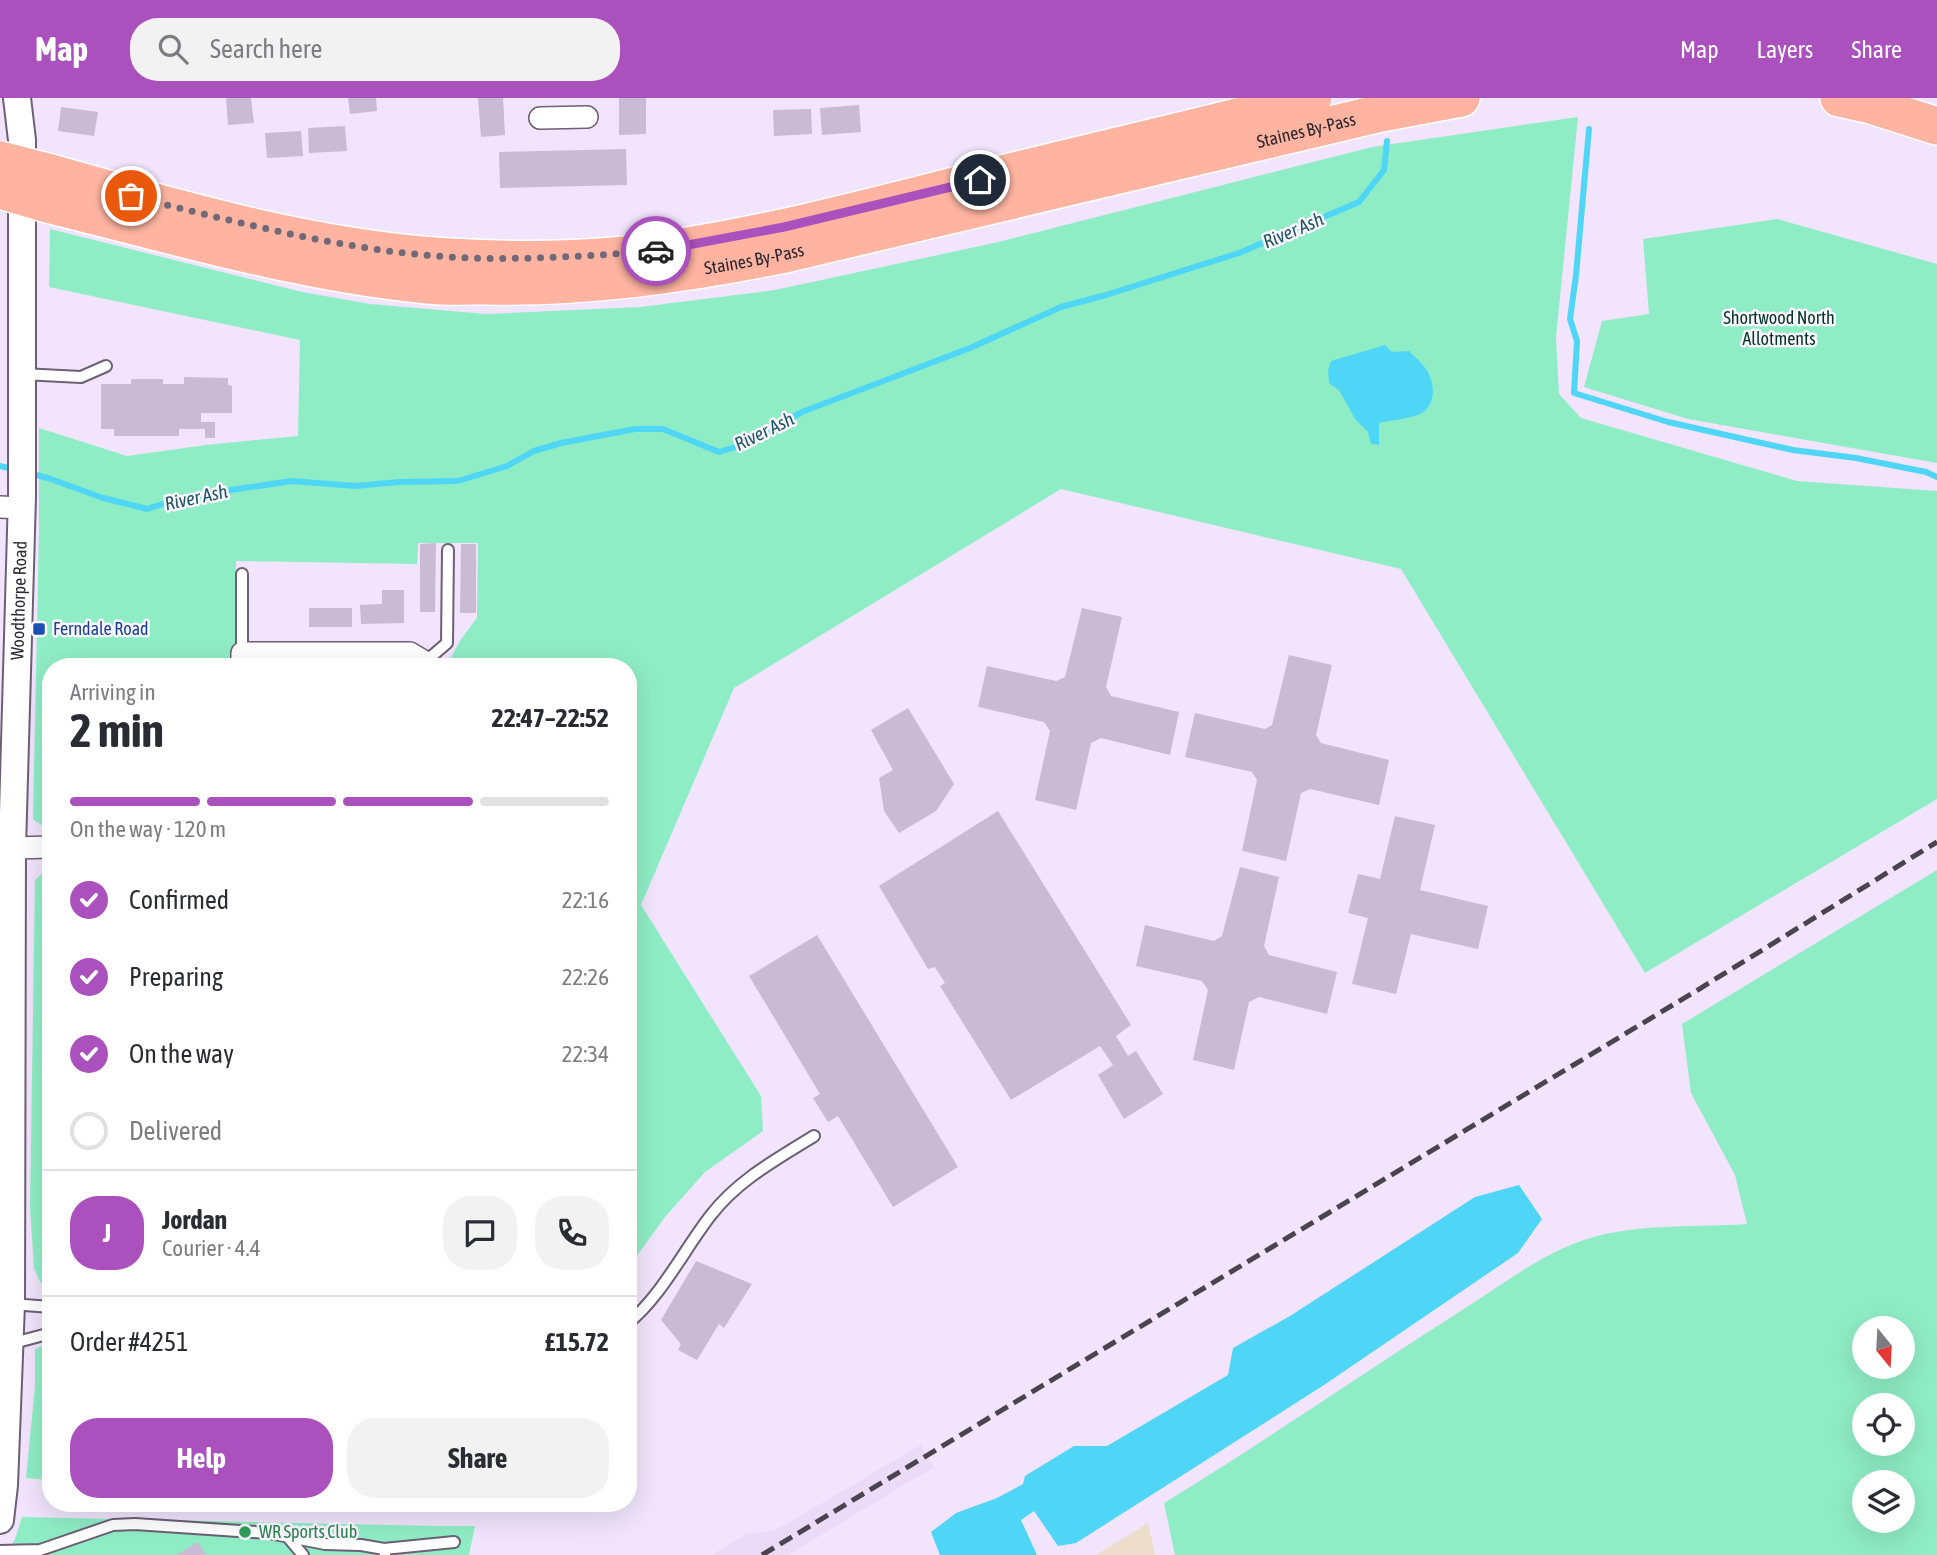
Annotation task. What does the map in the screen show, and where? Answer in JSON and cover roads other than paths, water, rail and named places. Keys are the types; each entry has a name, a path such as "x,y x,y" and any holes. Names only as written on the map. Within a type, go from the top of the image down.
{"highway":[{"name":"Staines By-Pass","path":"0,190 48,188 339,244 448,257 583,257 660,251 784,227 1313,98"},
{"name":"Staines By-Pass","path":"0,160 48,188 320,271 429,285 522,287 599,283 696,271 785,254 1381,113 1461,98"},
{"path":"1839,98 1937,126"}],"street":[{"name":"Woodthorpe Road","path":"1,1508 11,1304 16,490 22,374 22,140 17,98"},
{"path":"540,118 562,108 587,117"},
{"path":"290,658 410,653 416,658"},
{"path":"12,848 42,847"}],"lane":[{"path":"22,374 81,377 106,366"},
{"path":"432,658 447,643 448,550"},
{"path":"242,574 242,658"},
{"path":"637,1314 711,1214 732,1192 814,1136"},
{"path":"11,1304 42,1306"},
{"path":"9,1344 42,1335"},
{"path":"0,1551 40,1550 113,1525 287,1536 325,1544 361,1545 385,1552 454,1542"},
{"path":"287,1536 303,1555"}],"water":[{"path":"1385,345 1392,352 1409,351 1424,366 1432,382 1433,394 1430,404 1418,415 1379,423 1379,445 1371,444 1368,432 1355,419 1339,390 1329,383 1328,370 1331,361"},
{"path":"1519,1185 1542,1219 1518,1253 1324,1385 1076,1543 1058,1546 1034,1511 1021,1520 1037,1555 940,1555 931,1532 956,1513 997,1498 1023,1484 1025,1476 1074,1446 1107,1446 1228,1375 1233,1348 1290,1316 1475,1197"}],"waterway":[{"path":"1589,129 1570,319 1577,341 1574,393 1668,422 1793,450 1856,458 1926,472 1937,477"},
{"name":"River Ash","path":"28,473 103,498 147,509 184,497 292,481 355,486 458,481 507,466 534,451 561,443 635,429 663,429 719,452 742,445 802,412 970,348 1061,307 1239,253 1359,202 1384,170 1387,141"},
{"name":"River Ash","path":"0,466 17,470"}],"railway":[{"path":"762,1555 1696,991 1937,842"}],"place":[{"name":"Ferndale Road","path":"39,629"},
{"name":"WR Sports Club","path":"245,1532"}],"park label":[{"name":"Shortwood North Allotments","path":"1779,328"}]}
